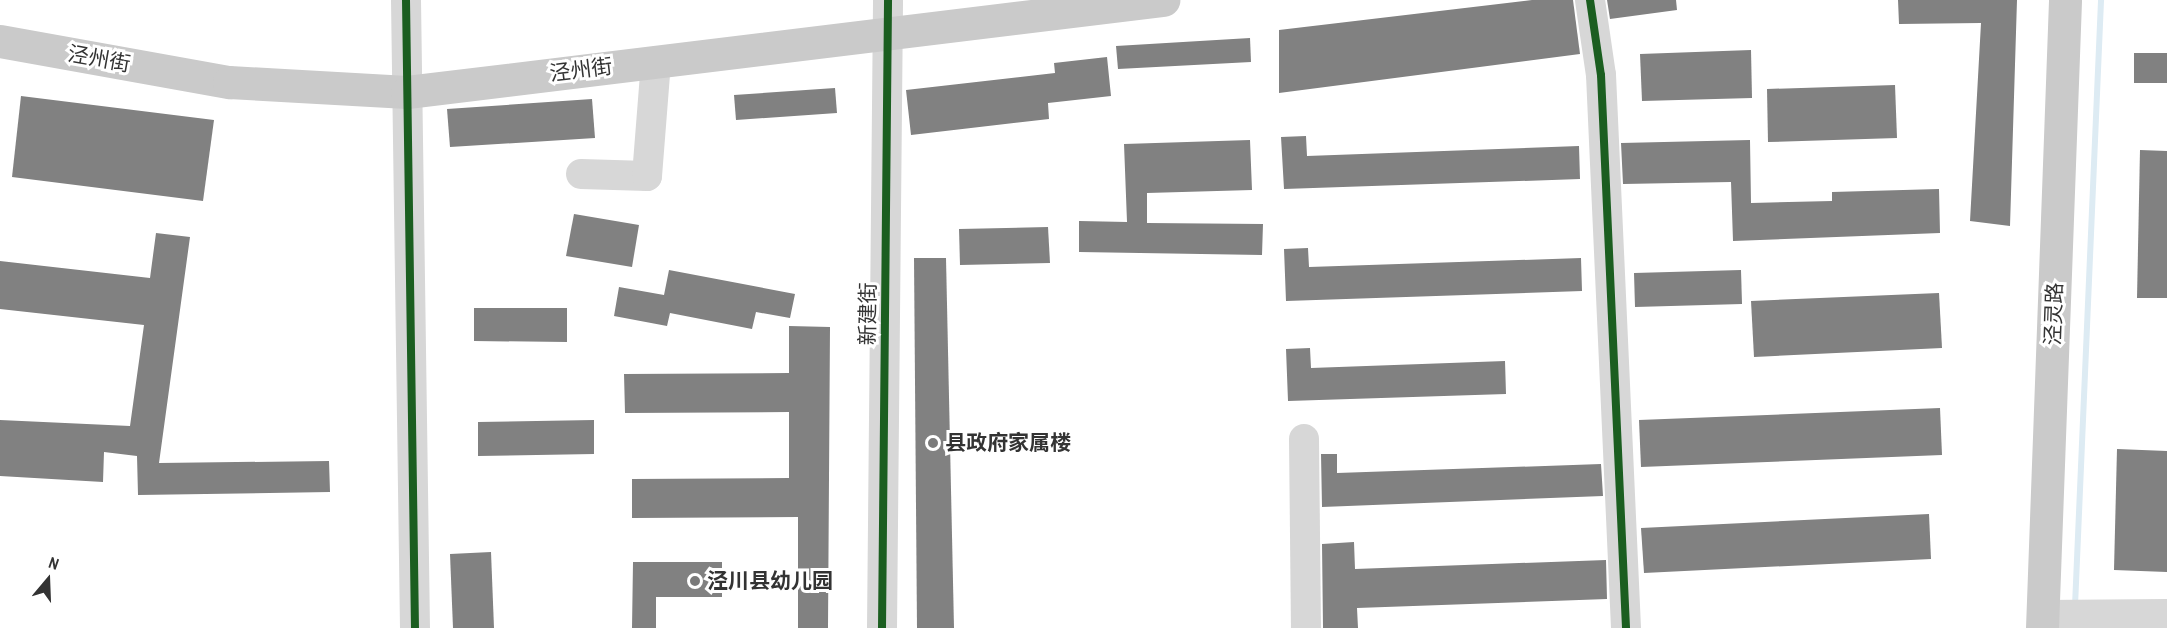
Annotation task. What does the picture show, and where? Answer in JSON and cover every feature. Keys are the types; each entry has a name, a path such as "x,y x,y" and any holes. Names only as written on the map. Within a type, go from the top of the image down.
{"main road":[{"name":"泾州街","path":"0,41 229,82 407,81 656,61 975,0"},
{"name":"泾州街","path":"0,20 235,62 407,81 889,15 1163,0"},
{"name":"泾灵路","path":"2059,618 2065,0"}],"street":[{"path":"406,0 415,628"},
{"path":"1590,0 1601,75 1626,628"},
{"name":"新建街","path":"882,628 889,15"},
{"path":"581,174 647,176 656,61"},
{"path":"1304,439 1306,628"},
{"path":"2059,618 2167,614"}],"building":[{"path":"1532,0 1573,0 1580,54 1279,93 1279,30"},
{"path":"1607,0 1676,0 1677,10 1610,19"},
{"path":"1898,0 2017,0 2010,226 1970,221 1981,23 1899,24"},
{"path":"1250,38 1251,62 1118,69 1116,46"},
{"path":"1751,50 1752,98 1642,101 1640,54"},
{"path":"2134,53 2167,53 2167,83 2134,83"},
{"path":"1107,57 1111,96 1048,103 1049,119 911,135 906,90 1055,73 1054,63"},
{"path":"1895,85 1897,138 1768,142 1767,89"},
{"path":"835,88 837,113 736,120 734,95"},
{"path":"21,96 214,120 203,201 12,177"},
{"path":"592,99 595,138 450,147 447,109"},
{"path":"1306,136 1307,156 1579,146 1580,179 1284,189 1281,137"},
{"path":"1250,140 1252,190 1147,193 1147,223 1263,224 1262,255 1079,252 1079,221 1127,222 1124,144"},
{"path":"1750,140 1751,203 1832,201 1832,192 1939,189 1940,233 1733,241 1731,182 1623,184 1621,143"},
{"path":"2140,150 2167,151 2167,298 2137,298"},
{"path":"574,214 639,225 632,267 566,256"},
{"path":"1048,227 1050,263 960,265 959,229"},
{"path":"156,233 190,237 159,463 329,461 330,492 138,495 137,456 104,452 103,482 0,476 0,420 130,426 144,325 0,309 0,261 150,278"},
{"path":"1308,248 1309,267 1581,258 1582,291 1286,301 1284,249"},
{"name":"县政府家属楼","path":"914,258 946,258 954,628 917,628"},
{"path":"669,270 795,294 790,318 756,312 752,329 670,313 667,326 614,316 619,287 664,295"},
{"path":"1741,270 1742,304 1635,307 1634,273"},
{"path":"1939,293 1942,348 1754,357 1751,301"},
{"path":"474,308 567,308 567,342 474,341"},
{"path":"789,326 830,327 828,628 798,628 798,517 632,518 632,479 789,478 789,412 625,413 624,374 789,373"},
{"path":"1310,348 1311,368 1505,361 1506,394 1288,401 1286,349"},
{"path":"1940,408 1942,455 1641,467 1639,420"},
{"path":"594,420 594,454 478,456 478,422"},
{"path":"2117,449 2167,451 2167,572 2114,570"},
{"path":"1321,454 1337,454 1337,473 1601,464 1603,496 1322,507"},
{"path":"1929,514 1931,559 1644,573 1641,528"},
{"path":"1354,542 1355,569 1606,560 1607,599 1357,608 1358,628 1323,628 1322,544"},
{"path":"491,552 494,628 453,628 450,554"},
{"path":"633,562 722,562 722,597 656,597 656,628 632,628"}],"waterway":[{"path":"2075,606 2101,0"}],"cycle path":[{"path":"406,0 415,628"},
{"path":"882,628 888,0"},
{"path":"1590,0 1601,75 1626,628"}],"place":[{"name":"县政府家属楼","path":"933,443"},
{"name":"泾川县幼儿园","path":"695,581"}]}
